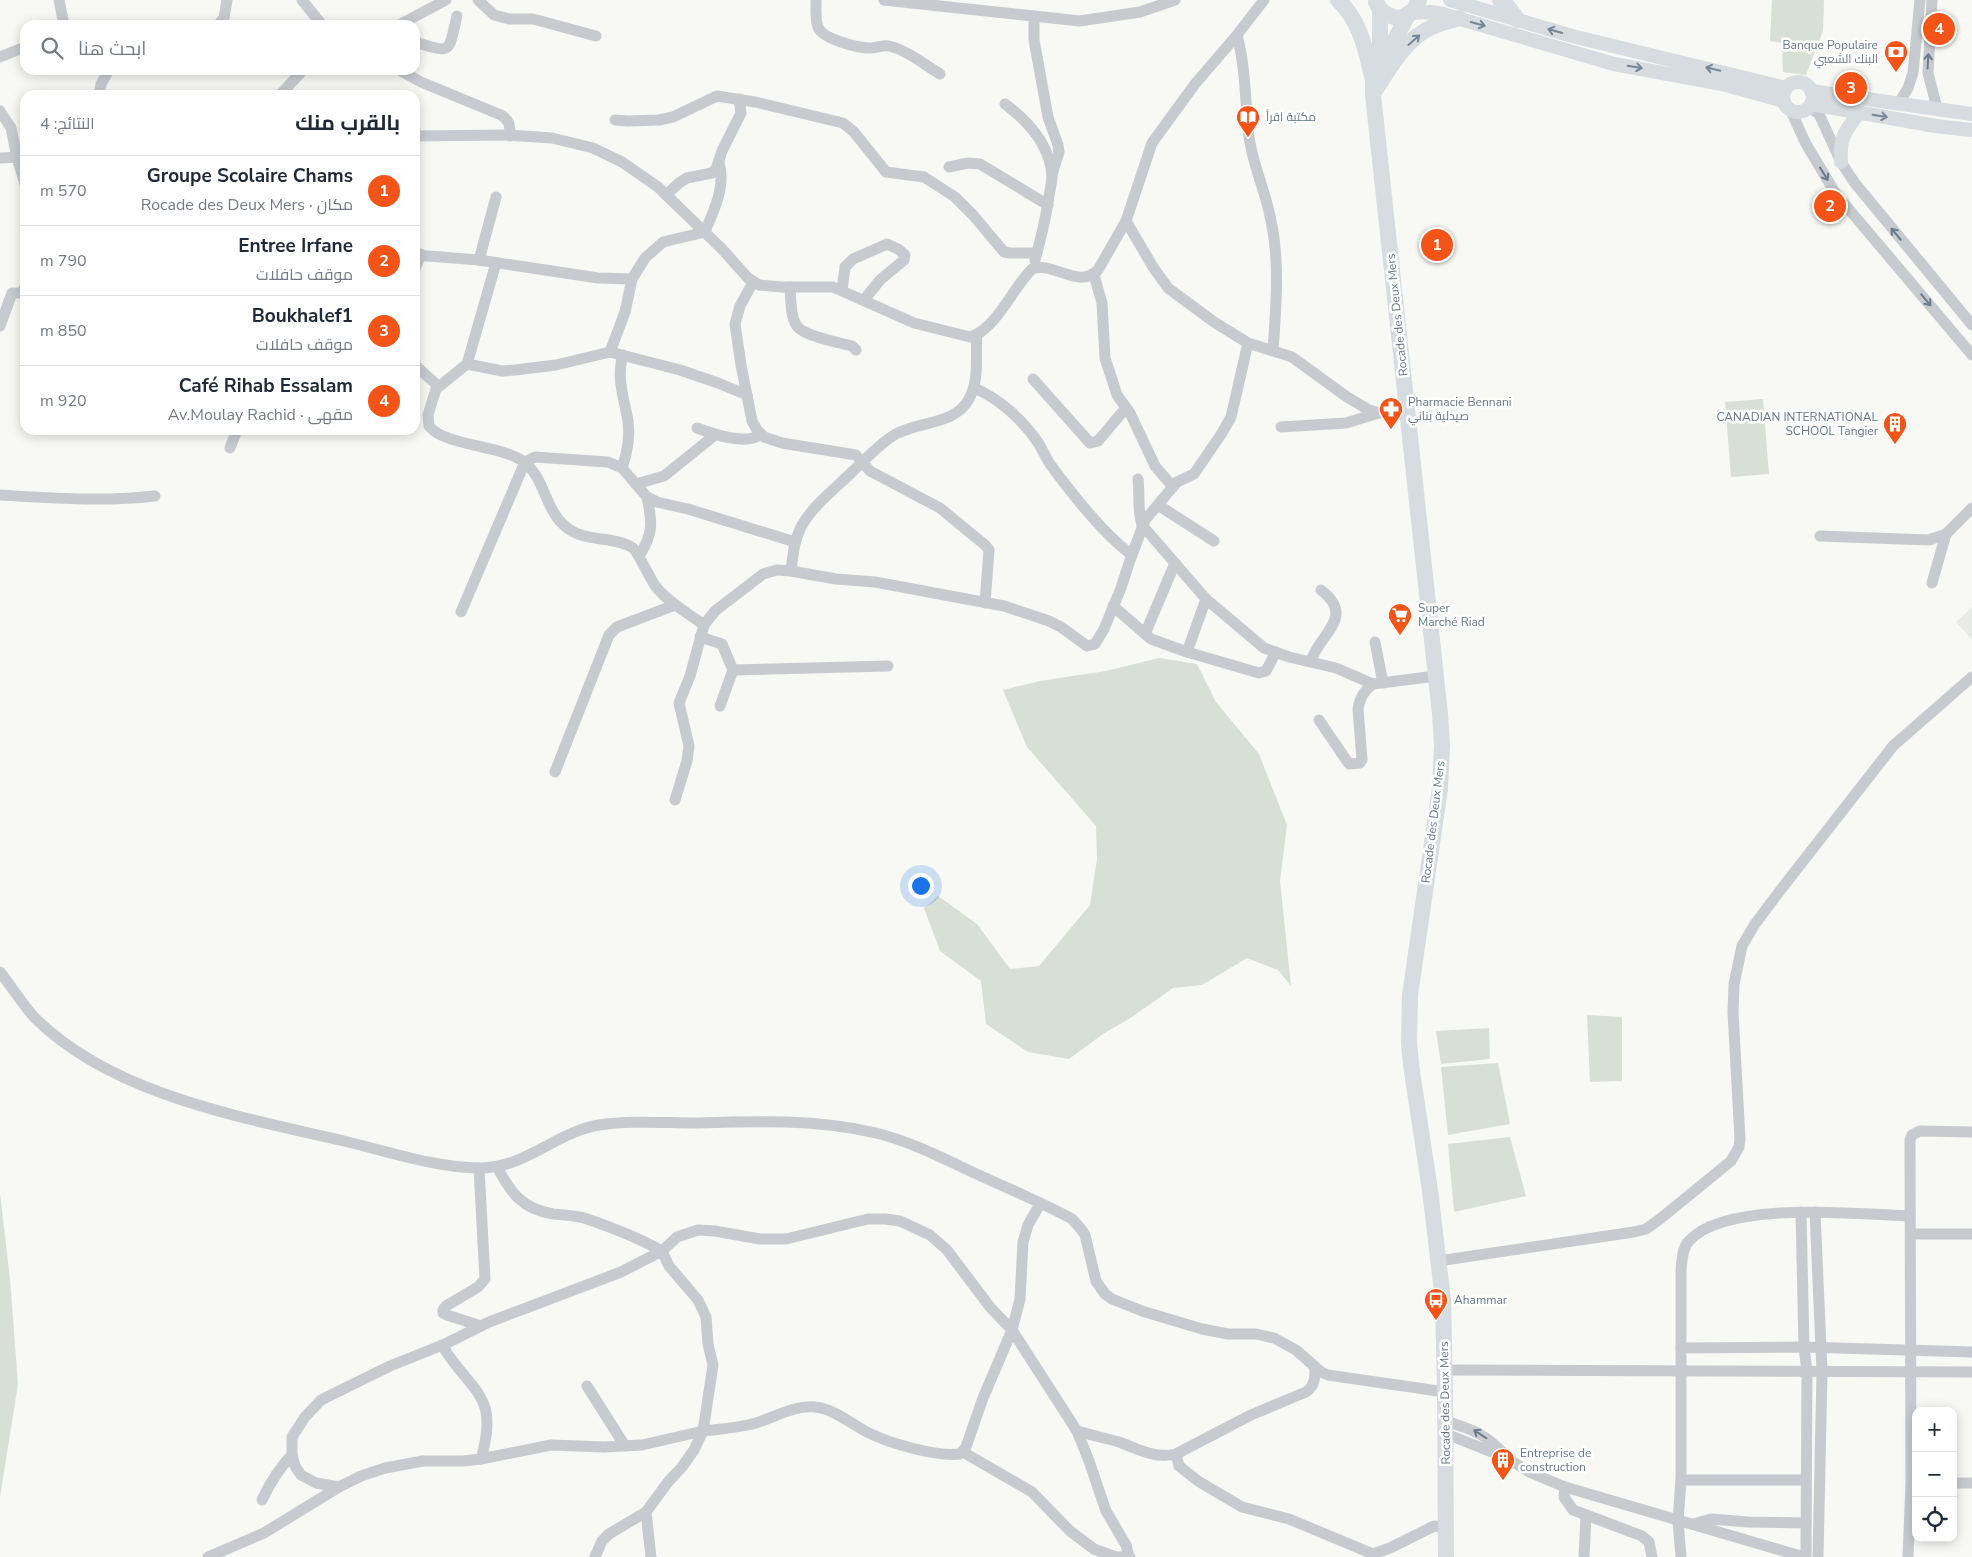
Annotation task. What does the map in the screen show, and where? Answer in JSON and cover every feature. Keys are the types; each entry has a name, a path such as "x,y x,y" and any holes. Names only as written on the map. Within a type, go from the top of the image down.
{"highway":[{"path":"1338,0 1357,25 1364,40 1373,87"},
{"path":"1500,0 1505,3 1518,20"},
{"name":"Rocade des Deux Mers","path":"1375,3 1380,46 1373,87 1442,745 1440,788 1410,995 1409,1044 1443,1300 1446,1557"},
{"name":"Rocade des Deux Mers","path":"1375,3 1393,17 1401,18 1413,9"},
{"name":"Rocade des Deux Mers","path":"1373,87 1381,66 1413,9"},
{"path":"1373,87 1415,38 1431,27 1459,18"}],"main road":[{"path":"1450,0 1787,99 1801,111 1810,100"},
{"path":"1413,9 1459,18 1604,61 1787,99"},
{"path":"1787,99 1792,83 1799,82 1806,85 1810,100"},
{"path":"1810,100 1900,103 1972,114"},
{"path":"1810,100 1859,113 1972,130"},
{"path":"1841,162 1840,147 1843,136 1859,113"}],"street":[{"path":"59,0 63,20"},
{"path":"222,20 227,0"},
{"path":"302,0 318,20"},
{"path":"408,20 446,0"},
{"path":"478,0 494,15 509,19 534,19 596,36"},
{"path":"816,0 817,22 822,33 840,41 867,48 890,46 940,74"},
{"path":"884,0 1080,21 1140,12 1175,0"},
{"path":"1900,103 1913,73 1920,0"},
{"path":"1932,0 1928,73 1937,108"},
{"path":"1032,269 1044,268 1073,277 1085,278 1094,275 1109,254 1126,221 1152,143 1195,84 1237,35 1257,3"},
{"path":"420,43 442,50 447,49 450,45 458,16"},
{"path":"420,136 552,138 592,148 622,162 666,195 753,282 769,287 826,286 842,290 914,323 966,336 976,335 987,327 1032,269 1046,220 1052,176 1059,152 1048,117 1034,40 1034,17"},
{"path":"1237,35 1243,58 1249,136 1254,164 1268,206 1274,238 1275,310 1273,350"},
{"path":"0,57 20,49"},
{"path":"100,90 106,75"},
{"path":"285,90 298,75"},
{"path":"408,75 501,115 510,124 510,136"},
{"path":"615,120 660,120 673,117 717,96 740,99 843,123 854,132 886,172 924,177 955,197 1004,252 1037,253"},
{"path":"666,195 687,178 712,173 719,162 722,151 741,113 740,99"},
{"path":"1787,99 1806,144 1836,194 1972,355"},
{"path":"1810,100 1823,122 1841,162 1872,204 1972,325"},
{"path":"1004,104 1019,114 1036,135 1043,146 1052,176"},
{"path":"0,111 11,128 20,155"},
{"path":"0,158 20,158"},
{"path":"705,232 720,192 723,175 719,162"},
{"path":"949,167 968,163 980,164 1048,205"},
{"path":"479,260 496,197"},
{"path":"1126,221 1153,267 1168,288 1214,322 1248,343 1273,350 1300,362 1362,407 1379,413"},
{"path":"610,352 625,312 632,279 650,252 663,242 705,232"},
{"path":"842,290 845,267 854,258 887,244 898,249 905,255 904,260 880,280 864,300"},
{"path":"420,254 479,260 598,278 632,279"},
{"path":"496,263 467,364 436,389 428,415 428,423 432,430 440,435 501,452 525,462 537,477 555,514 565,527 571,532 629,546 636,550 647,574 658,589 675,605 704,625"},
{"path":"1094,275 1102,303 1105,358 1117,395 1125,409 1130,413 1155,466 1172,487"},
{"path":"753,282 740,306 736,324 752,421 761,434 782,443 856,454 870,471 940,508 985,545 990,554 985,603"},
{"path":"790,287 794,320 797,326 804,332 852,346 856,350"},
{"path":"0,326 12,293"},
{"path":"0,295 20,293"},
{"path":"792,571 795,542 805,520 862,462 896,433 956,413 966,404 974,388 976,335"},
{"path":"676,800 687,761 688,746 679,703 690,676 704,625 715,611 763,574 777,570 792,571 836,579 875,582 1004,606 1038,616 1061,627 1084,644 1090,646 1098,641 1114,606 1142,525 1172,487 1194,474 1227,426 1231,417 1248,343"},
{"path":"467,364 502,371 515,370 556,365 610,352 702,377 747,395"},
{"path":"622,468 627,455 628,423 619,368 623,354"},
{"path":"420,370 438,386"},
{"path":"1033,379 1090,443 1093,444 1098,441 1125,409"},
{"path":"974,388 1008,408 1038,443 1049,462 1074,495 1120,546 1132,554"},
{"path":"1281,427 1346,423 1406,404"},
{"path":"697,428 715,434 744,439 754,438 761,434"},
{"path":"636,484 664,476 715,434"},
{"path":"230,448 235,435"},
{"path":"461,612 525,462 535,457 608,462 622,468 648,496 657,502 688,509 795,542"},
{"path":"1138,479 1140,493 1138,511 1142,525 1206,599 1264,648 1336,668 1378,683"},
{"path":"0,495 86,500 124,500 155,496"},
{"path":"639,556 648,544 650,533 651,520 648,496"},
{"path":"1158,505 1214,541"},
{"path":"1820,536 1929,540 1946,534 1972,508"},
{"path":"1932,583 1946,534"},
{"path":"1145,634 1175,564"},
{"path":"1311,661 1314,652 1336,621 1336,611 1331,597 1321,590"},
{"path":"1187,652 1206,599"},
{"path":"555,772 609,635 616,627 675,605"},
{"path":"1114,606 1151,638 1187,652 1259,673 1266,671 1276,652"},
{"path":"700,637 722,644 733,670 720,706"},
{"path":"1375,642 1378,683"},
{"path":"733,670 888,666"},
{"path":"1319,720 1349,764 1360,763 1362,760 1358,709 1359,700 1365,690 1378,683 1436,676"},
{"path":"1438,1261 1530,1249 1646,1229 1731,1161 1740,1139 1733,1012 1734,984 1742,946 1755,924 1779,892 1894,746 1972,677"},
{"path":"0,972 24,1005 45,1027 64,1042 132,1081 236,1116 458,1166 498,1167 522,1159 574,1133 595,1126 622,1123 789,1121 852,1128 889,1137 938,1156 1072,1219 1081,1229 1086,1240 1096,1282 1105,1294 1112,1299 1142,1311 1202,1329 1228,1334 1256,1334 1274,1338 1296,1350 1320,1372 1337,1377 1445,1392"},
{"path":"1912,1452 1910,1372 1910,1140 1912,1135 1920,1131 1972,1132"},
{"path":"498,1167 510,1190 528,1206 550,1213 582,1218 639,1239 662,1251 669,1266 698,1300 706,1317 708,1344 713,1365 703,1431 694,1450 646,1512 608,1534 602,1541 595,1557"},
{"path":"480,1168 485,1279 478,1287 446,1306 443,1313 481,1326"},
{"path":"963,1452 983,1398 1012,1330 1020,1299 1023,1242 1028,1225 1040,1204"},
{"path":"1444,1427 1477,1432 1490,1440 1509,1459 1529,1472 1565,1487 1805,1557 1807,1371 1804,1348 1801,1212"},
{"path":"1681,1557 1678,1520 1681,1480 1680,1270 1688,1242 1712,1225 1757,1215 1815,1212 1910,1216"},
{"path":"1815,1212 1822,1371 1818,1557"},
{"path":"208,1557 264,1533 361,1476 407,1463 481,1458 551,1444 626,1446 655,1443 703,1431 757,1423 795,1409 815,1407 834,1413 886,1440 943,1453 956,1454 963,1452 1032,1492 1070,1531 1095,1553 1116,1557 1129,1557 1126,1545 1106,1511 1090,1461 1077,1431 1012,1330 990,1306 939,1242 917,1228 900,1221 885,1218 868,1219 786,1239 760,1238 698,1230 677,1237 662,1251 621,1272 481,1326 442,1345 390,1366 321,1400 305,1417 295,1432 291,1445 292,1455 295,1466 301,1475 316,1483 339,1488"},
{"path":"1911,1234 1972,1234"},
{"path":"442,1345 451,1360 483,1400 488,1427 481,1458"},
{"path":"1680,1348 1820,1348 1972,1352"},
{"path":"1077,1431 1118,1442 1156,1456 1176,1454 1251,1415 1306,1392 1314,1381 1315,1368"},
{"path":"1445,1370 1972,1372"},
{"path":"587,1386 626,1446"},
{"path":"1176,1454 1179,1466 1198,1481 1242,1507 1289,1519 1373,1554 1390,1548 1434,1526 1445,1527"},
{"path":"262,1500 282,1465 292,1455"},
{"path":"1681,1480 1806,1480"},
{"path":"1957,1483 1972,1483"},
{"path":"1565,1487 1564,1497 1567,1504 1573,1510 1642,1536 1649,1542 1652,1557"},
{"path":"1908,1557 1912,1497"},
{"path":"646,1512 651,1557"},
{"path":"1584,1557 1586,1516"},
{"path":"1693,1524 1711,1519 1806,1524"}],"shaded area":[{"path":"1772,0 1824,0 1823,31 1806,75 1783,72 1782,43 1770,41"},
{"path":"1763,399 1769,474 1731,477 1725,402"},
{"path":"1972,607 1972,640 1956,622"},
{"path":"1159,658 1197,664 1216,702 1259,754 1287,825 1280,881 1291,986 1278,970 1247,958 1202,985 1173,988 1069,1059 1028,1052 986,1024 981,981 940,951 924,908 938,896 977,924 1010,969 1039,966 1090,905 1097,859 1096,826 1027,747 1003,690 1040,681 1106,671"},
{"path":"1587,1015 1622,1017 1622,1081 1590,1082"},
{"path":"1489,1028 1490,1059 1441,1064 1436,1031"},
{"path":"1498,1063 1510,1124 1448,1135 1441,1067"},
{"path":"1510,1137 1526,1196 1454,1212 1448,1144"},
{"path":"0,1193 10,1279 18,1384 0,1497"}],"place":[{"name":"Café Rihab Essalam","path":"1939,29"},
{"name":"Banque Populaire البنك الشعبي","path":"1896,73"},
{"name":"Boukhalef1","path":"1851,88"},
{"name":"مكتبة اقرأ","path":"1248,138"},
{"name":"Entree Irfane","path":"1830,206"},
{"name":"Groupe Scolaire Chams","path":"1437,245"},
{"name":"Pharmacie Bennani صيدلية بناني","path":"1391,430"},
{"name":"CANADIAN INTERNATIONAL SCHOOL Tangier","path":"1895,445"},
{"name":"Super Marché Riad","path":"1400,636"},
{"name":"Ahammar","path":"1436,1321"},
{"name":"Entreprise de construction","path":"1503,1481"}]}
